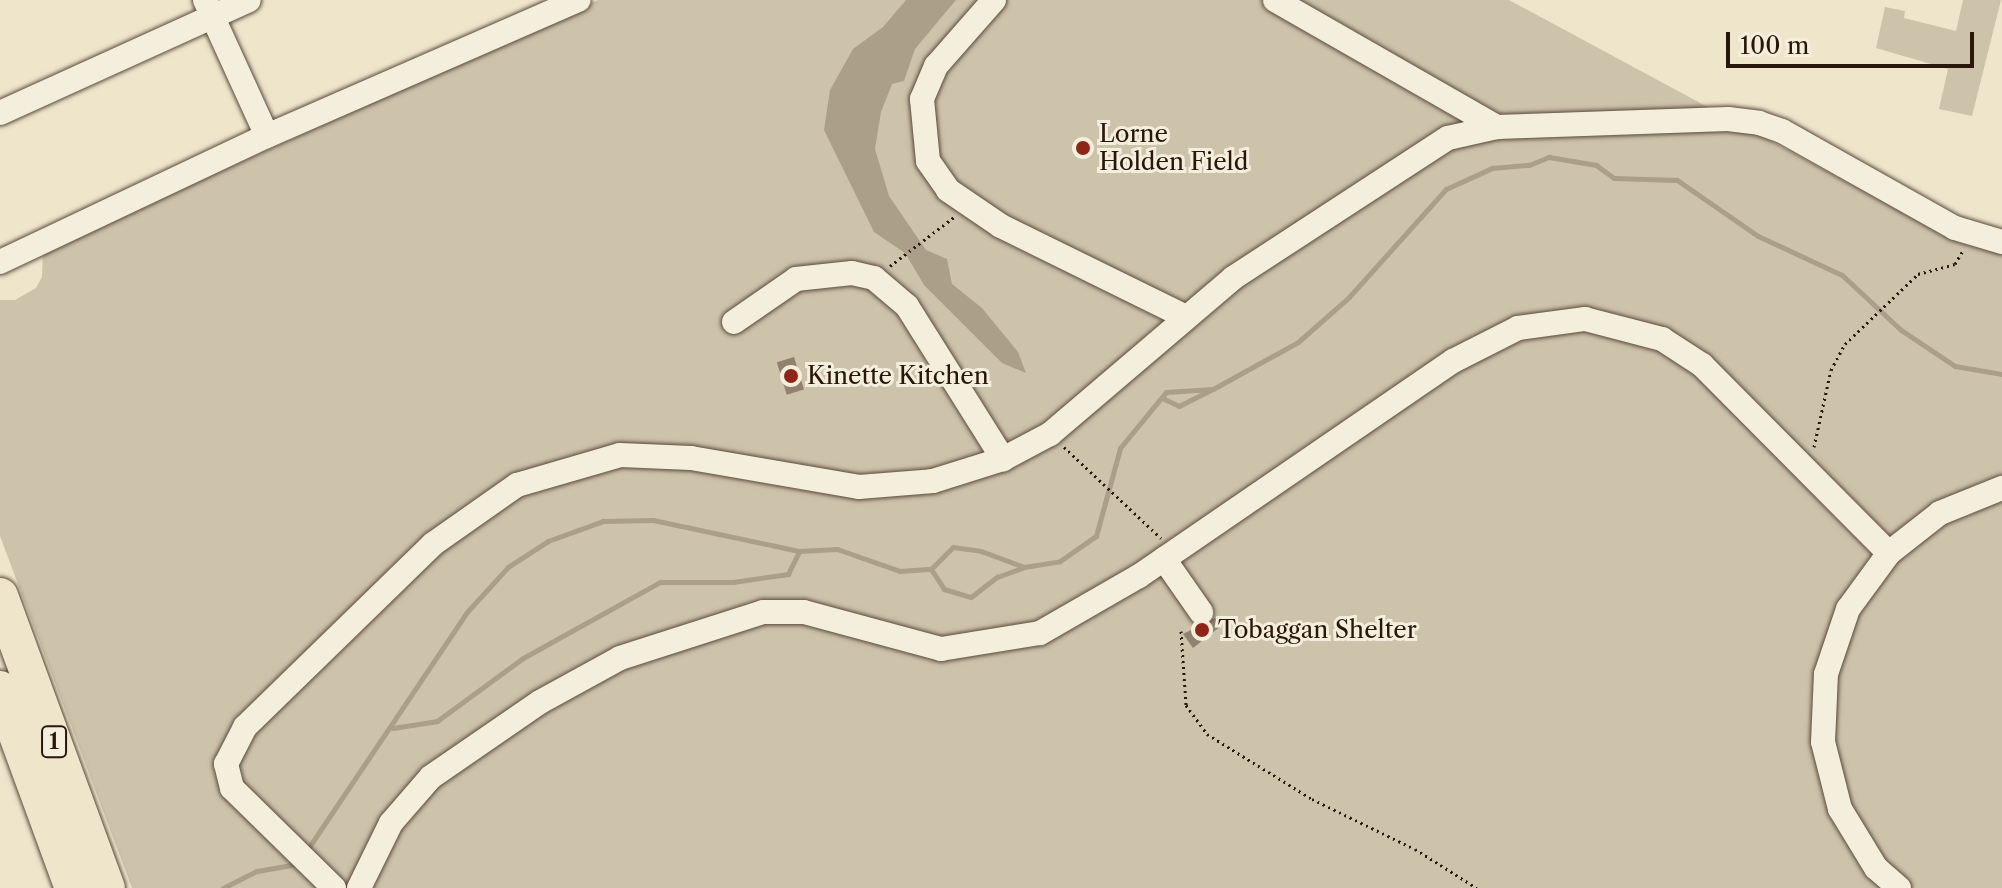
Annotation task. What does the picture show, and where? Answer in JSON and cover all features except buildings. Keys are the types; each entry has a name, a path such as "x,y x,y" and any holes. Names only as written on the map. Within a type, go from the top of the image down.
{"highway":[{"name":"1","path":"0,596 107,888"},
{"name":"1","path":"4,701 73,888"}],"street":[{"path":"0,113 209,8 249,0"},
{"path":"0,262 267,136 579,0"},
{"path":"994,0 936,66 922,99 928,161 948,190 1001,226 1184,316"},
{"path":"1275,0 1497,127"},
{"path":"209,8 267,136"},
{"path":"1448,138 1453,103"},
{"path":"329,881 232,788 226,764 245,727 433,544 517,485 620,455 691,458 859,487 933,481 1003,459 1050,434 1184,316 1448,138 1497,127 1728,119 1759,123 1782,131 1964,231 2002,242"},
{"path":"734,322 796,279 852,273 874,278 907,306 1003,459"},
{"path":"359,888 391,823 431,777 540,702 620,658 763,612 804,612 941,649 1040,633 1170,555 1453,361 1518,328 1585,319 1662,339 1702,365 1889,553"},
{"path":"1899,888 1876,868 1840,809 1823,742 1826,674 1848,609 1889,553 1940,513 2002,488"},
{"path":"1170,555 1201,612"}],"path":[{"path":"1805,469 1831,370 1860,329 1898,291 1918,274 1955,264 1963,251 1964,231"},
{"path":"892,264 935,232"},
{"path":"1050,434 1129,508 1170,555"},
{"path":"1181,631 1186,705 1207,734 1312,799 1415,849 1477,888"}],"shaded area":[{"path":"598,0 1509,0 1958,242 2002,254 2002,888 132,888 0,536 0,300 15,300 36,288 42,277 43,252"},
{"path":"906,0 956,0 915,49 904,81 892,84 881,112 875,149 889,196 926,250 947,259 952,284 982,308 1018,352 1026,373 1002,363 924,285 905,253 874,232 824,130 830,90 853,49 883,27"},
{"path":"1963,0 2001,0 1972,116 1939,109 1948,69 1876,48 1885,7 1905,11 1904,18 1956,31"}],"waterway":[{"path":"305,853 467,612 508,567 548,541 603,521 653,520 799,551 837,549 900,571 931,569 953,547 981,551 1024,567 1060,561 1096,536 1120,448 1166,392 1213,389 1298,342 1349,297 1446,189 1492,168 1529,165 1549,157 1596,165 1614,178 1677,180 1758,236 1842,275 1901,330 1955,366 2002,374"},
{"path":"1162,398 1179,406 1211,390"},
{"path":"393,728 437,721 523,658 660,582 733,582 788,574 799,551"},
{"path":"931,569 944,589 971,597 997,577 1024,567"},
{"path":"223,888 257,871 297,864"}],"place":[{"name":"Lorne Holden Field","path":"1083,148"},
{"name":"Kinette Kitchen","path":"791,376"},
{"name":"Tobaggan Shelter","path":"1202,630"}]}
